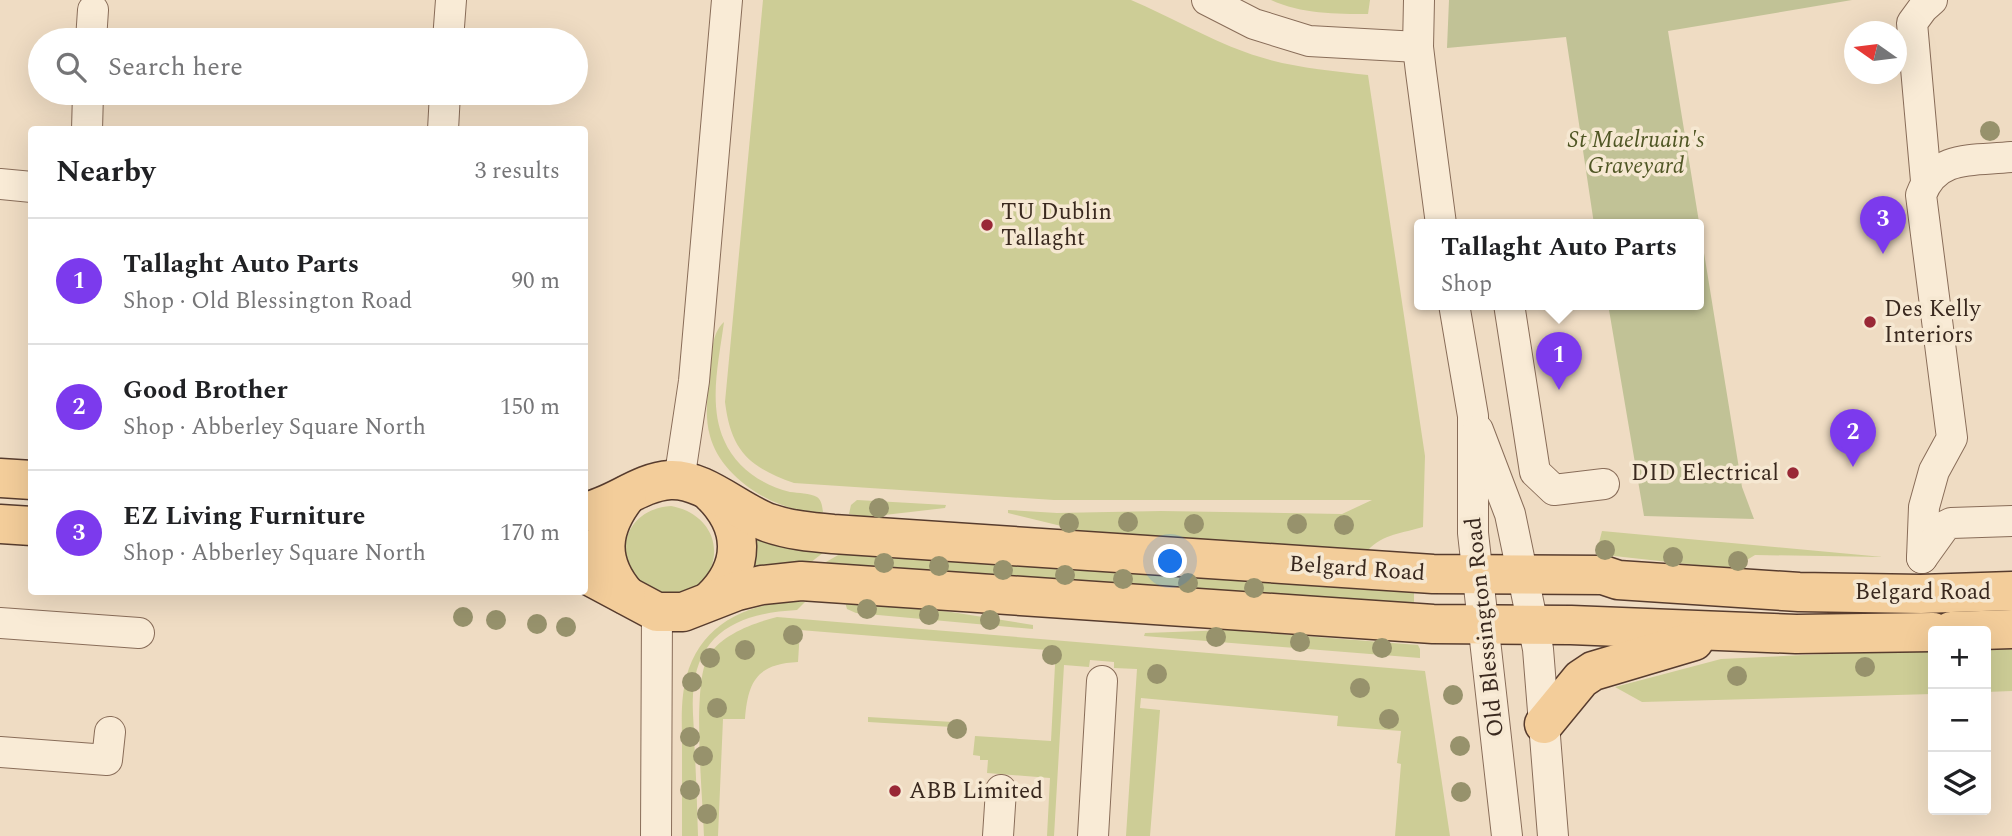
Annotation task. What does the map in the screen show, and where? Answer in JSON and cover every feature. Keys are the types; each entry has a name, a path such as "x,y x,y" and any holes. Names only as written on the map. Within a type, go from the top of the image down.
{"main road":[{"path":"0,478 28,480"},
{"path":"588,511 599,509 653,482 695,487 731,517 737,538 734,569 722,589 712,599"},
{"name":"Belgard Road","path":"695,487 768,522 812,532 1433,574 1602,575 1618,580 1799,592 1921,576 2012,591"},
{"path":"627,495 609,523 605,542 606,561 614,581 642,604"},
{"path":"0,524 28,526"},
{"path":"588,575 642,604"},
{"name":"Belgard Road","path":"642,604 683,612 712,599 762,585 801,581 1433,624 1796,634 1928,632"},
{"name":"Belgard Road","path":"1991,630 2012,629"},
{"path":"1544,724 1581,679 1592,671 1733,631"}],"street":[{"path":"449,28 451,0"},
{"path":"695,487 694,381 727,0"},
{"path":"1208,0 1254,24 1309,41 1418,47"},
{"path":"1419,0 1418,47 1440,219"},
{"path":"1932,0 1912,23 1926,181 1921,195 1951,358 1952,438 1934,471 1924,507 1921,576 1934,626"},
{"path":"92,28 93,10"},
{"path":"86,126 88,105"},
{"path":"443,126 444,105"},
{"path":"1926,181 1936,171 1951,164 2012,157"},
{"path":"0,184 28,187"},
{"name":"Old Blessington Road","path":"1455,310 1473,416 1472,519 1507,836"},
{"path":"1510,310 1535,472 1554,490 1604,484"},
{"name":"Old Blessington Road","path":"1473,416 1506,500 1538,649 1553,836"},
{"path":"1934,471 1937,486 1955,505 1972,516"},
{"path":"1924,507 2012,521"},
{"path":"1921,576 1945,526 1972,516"},
{"path":"642,604 656,836"},
{"path":"0,623 139,634"},
{"path":"1093,836 1102,681"},
{"path":"0,752 107,760 110,732"},
{"path":"998,836 1001,790"}],"green space":[{"name":"TU Dublin Tallaght","path":"763,0 1131,0 1216,40 1260,57 1306,67 1368,75 1425,456 1423,527 1387,537 1368,550 1090,533 1008,513 1008,510 1057,513 1161,511 1342,514 1372,500 1054,500 794,483 754,463 745,455 732,433 725,402"},
{"path":"1271,0 1370,0 1368,14 1306,11"},
{"name":"St Maelruain's Graveyard","path":"1449,0 1852,0 1668,31 1699,219 1593,219 1566,37 1447,48"},
{"name":"St Maelruain's Graveyard","path":"1704,253 1742,487 1754,519 1644,516 1609,310 1704,310"},
{"path":"724,322 716,397 719,426 729,450 743,467 760,480 790,492 817,497 823,512 806,511 771,501 739,480 716,452 708,428 707,404 713,345"},
{"path":"857,500 946,505 945,508 867,517 849,514 851,505"},
{"path":"671,506 691,513 706,526 711,534 714,554 710,571 700,586 666,598 632,577 626,565 625,546 636,521 651,511"},
{"path":"753,531 824,552 810,563 749,574"},
{"path":"1602,531 1883,557 1755,555 1732,569 1596,554"},
{"path":"841,551 1414,592 1414,606 826,565 826,562"},
{"path":"805,602 797,610 757,616 725,630 712,641 702,656 696,673 693,700 698,836 682,836 682,701 687,673 695,654 706,638 736,615 774,603"},
{"path":"845,602 951,612 1033,625 1033,629 856,613 847,609"},
{"path":"777,617 1425,671 1450,836 1395,836 1401,764 1397,763 1401,731 1337,726 1338,716 1141,698 1140,708 1160,710 1150,836 1126,836 1137,669 1114,668 1114,662 1090,660 1089,667 1064,665 1054,836 1047,836 1050,778 987,773 988,760 980,760 980,756 973,755 975,736 1051,741 1056,646 1048,646 1047,650 800,630 798,662 784,663 764,671 752,685 745,719 723,719 718,836 704,836 699,714 704,669 709,655 730,635"},
{"path":"1229,630 1418,645 1420,658 1144,636 1145,633"},
{"path":"2012,646 2012,691 1991,692 1991,647"},
{"path":"1928,649 1928,694 1642,702 1615,687 1721,659"},
{"path":"868,717 953,722 952,727 868,722"}],"place":[{"name":"TU Dublin Tallaght","path":"987,225"},
{"name":"EZ Living Furniture","path":"1883,254"},
{"name":"Des Kelly Interiors","path":"1870,322"},
{"name":"Tallaght Auto Parts","path":"1559,390"},
{"name":"Good Brother","path":"1853,467"},
{"name":"DID Electrical","path":"1793,473"},
{"name":"ABB Limited","path":"895,791"}]}
